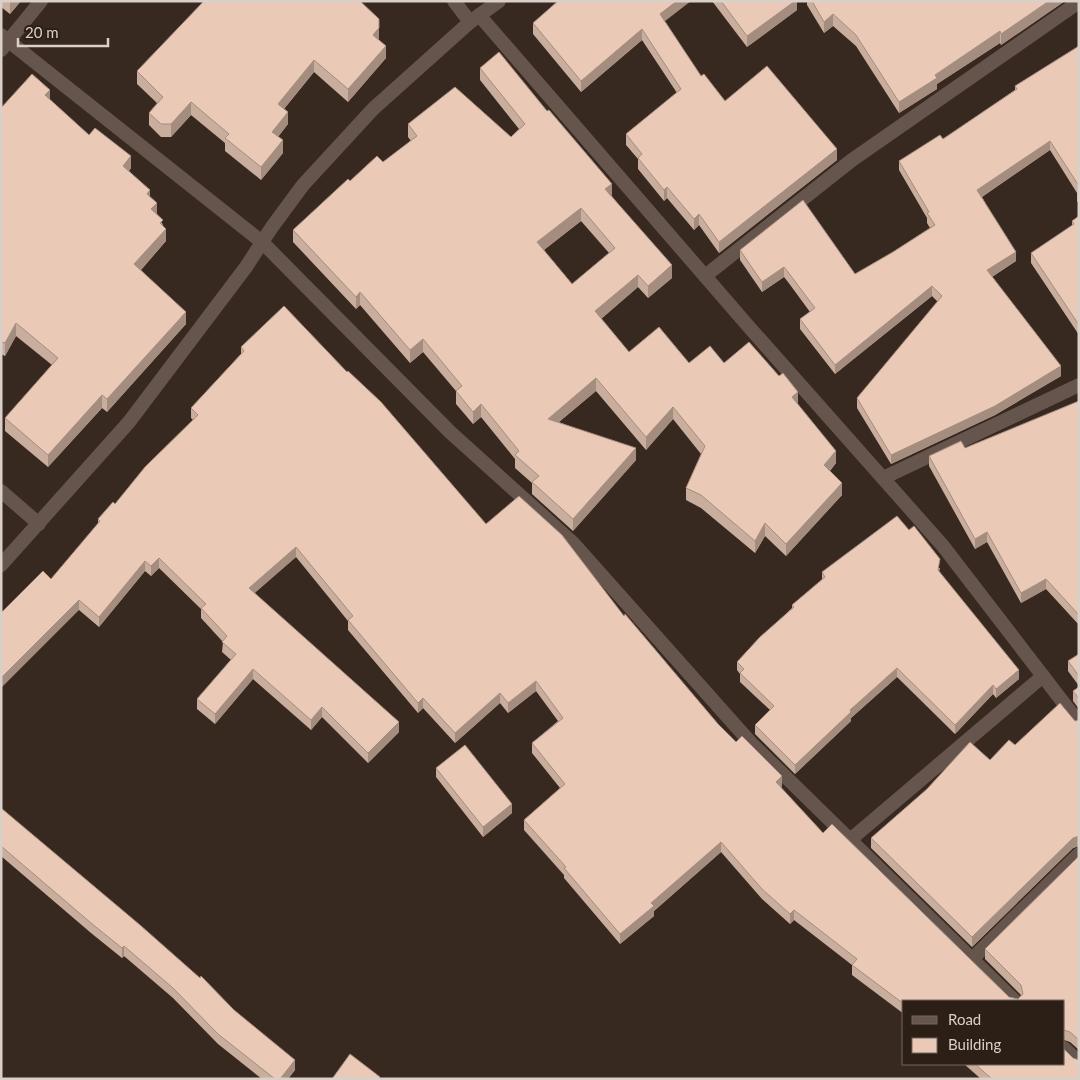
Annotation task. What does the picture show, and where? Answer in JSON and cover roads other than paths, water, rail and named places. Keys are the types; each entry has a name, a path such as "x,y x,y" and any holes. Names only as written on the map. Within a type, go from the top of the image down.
{"street":[{"path":"41,1 4,42 262,242 450,432 573,543 750,742 1014,1000"},
{"path":"454,1 474,18 943,546 1079,723"},
{"path":"1,566 130,422 246,267 304,185 373,109 474,18 499,1"},
{"path":"705,276 852,160 1079,2"},
{"path":"883,478 1079,385"},
{"path":"1,491 39,524"},
{"path":"850,840 1043,676"},
{"path":"972,960 1079,854"},
{"path":"1065,1049 1079,1062"}]}
